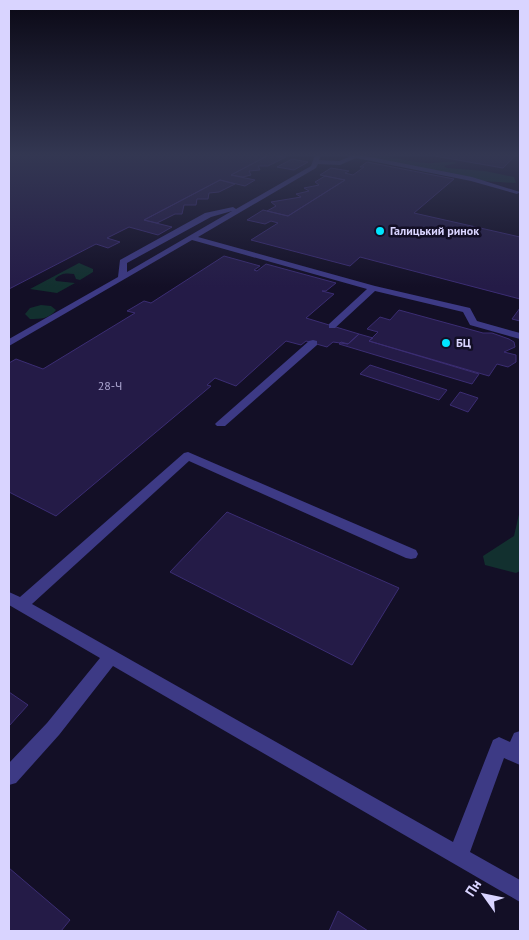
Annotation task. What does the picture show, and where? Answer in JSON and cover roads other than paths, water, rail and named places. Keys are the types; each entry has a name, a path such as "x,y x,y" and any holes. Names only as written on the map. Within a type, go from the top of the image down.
{"lane":[{"path":"9,344 259,199"},
{"path":"122,278 123,262 208,215 245,207"},
{"path":"192,238 373,288 467,310 473,323 520,336"},
{"path":"332,326 373,288"},
{"path":"221,424 313,342"},
{"path":"411,554 188,456 15,602 520,892"},
{"path":"9,776 53,729 110,657"},
{"path":"458,856 499,746 519,750"}],"place":[{"name":"Галицький ринок","path":"380,231"},
{"name":"БЦ","path":"446,343"}]}
